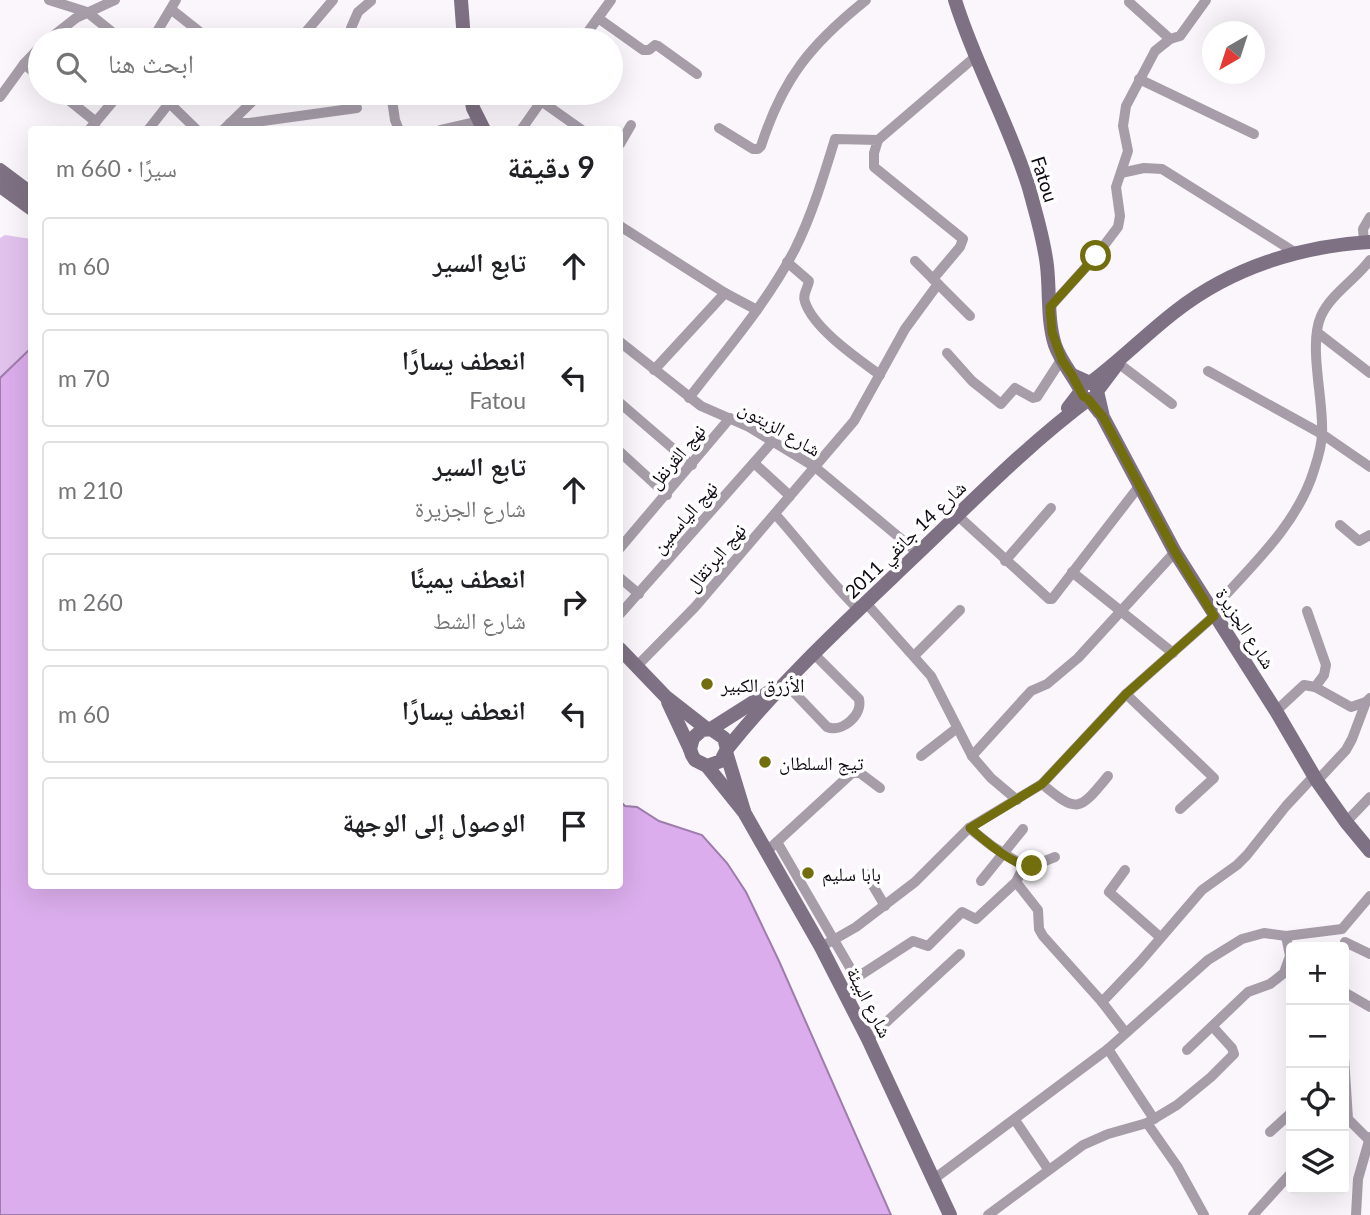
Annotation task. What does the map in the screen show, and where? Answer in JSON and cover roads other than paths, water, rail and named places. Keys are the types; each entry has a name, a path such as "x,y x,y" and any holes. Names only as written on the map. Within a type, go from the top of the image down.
{"main road":[{"path":"461,0 463,28"},
{"name":"Fatou","path":"955,0 975,57 1028,185 1045,248 1052,332 1062,360 1072,375 1089,391"},
{"path":"474,105 482,125"},
{"path":"0,170 28,191"},
{"path":"0,186 28,206"},
{"name":"شارع 14 جانفي 2011","path":"727,750 785,683 862,606 1168,317 1210,288 1266,261 1329,246 1367,242"},
{"name":"شارع الجزيرة","path":"1089,391 1175,552 1276,711 1315,779 1370,851"},
{"path":"623,652 666,697 724,738 727,750 717,764 707,766 695,760 666,697"},
{"name":"شارع 14 جانفي 2011","path":"709,729 785,683"},
{"path":"690,749 697,733 709,729"},
{"name":"شارع البيئة","path":"727,750 744,812"},
{"name":"شارع البيئة","path":"707,766 772,847 827,944 950,1215"}],"street":[{"path":"49,0 87,12 107,28"},
{"path":"67,28 87,12 115,0"},
{"path":"309,28 333,0"},
{"path":"591,28 610,0"},
{"path":"719,128 753,149 758,149 778,99 792,75 822,38 866,0"},
{"path":"1050,307 1118,227 1120,216 1116,187 1128,151 1123,126 1126,106 1155,51 1170,39 1180,36 1206,0"},
{"path":"351,28 358,12 371,1"},
{"path":"1129,2 1170,39"},
{"path":"160,28 174,5 198,28"},
{"path":"598,18 612,28"},
{"path":"623,36 643,50 658,46 697,74"},
{"path":"690,398 757,310 788,262 801,234 835,139 878,140 975,57"},
{"path":"0,97 28,60"},
{"path":"24,64 28,67"},
{"path":"1139,79 1254,134"},
{"path":"72,105 92,126 110,105"},
{"path":"151,126 168,105"},
{"path":"172,105 193,126"},
{"path":"226,126 248,105"},
{"path":"393,105 397,126"},
{"path":"524,126 538,105"},
{"path":"553,105 577,126"},
{"path":"226,126 358,108"},
{"path":"294,117 295,126"},
{"path":"623,139 631,125"},
{"name":"نهج البرتقال","path":"637,666 695,607 854,421 905,329 960,247 963,239 874,167 878,140"},
{"path":"1121,173 1144,168 1161,169 1297,253"},
{"path":"1367,242 1363,229 1370,217"},
{"path":"623,228 725,293 757,310"},
{"path":"1024,866 1016,882 976,919 962,912 928,946 913,941 859,978 854,976 827,944 885,906 915,882 970,828 1042,784 1126,694 1213,613 1290,520 1313,473 1322,434 1318,333 1323,312 1370,260"},
{"path":"915,261 970,316"},
{"path":"788,262 809,281 805,303 817,321 836,342 880,375"},
{"path":"654,370 725,293"},
{"path":"1318,333 1370,373"},
{"name":"شارع الزيتون","path":"623,347 701,406 773,441 815,467 918,553"},
{"path":"947,353 972,381 1001,404 1015,388 1032,398 1037,397 1062,360"},
{"path":"1118,363 1172,404"},
{"path":"1208,370 1322,434 1370,467"},
{"path":"623,406 692,465"},
{"name":"نهج القرنفل","path":"623,545 730,418"},
{"name":"نهج الياسمين","path":"623,611 773,441"},
{"path":"623,455 667,495"},
{"path":"754,463 790,496"},
{"path":"957,515 1049,598 1054,597 1140,485"},
{"path":"1005,561 1051,508"},
{"path":"775,514 817,561 828,580 862,606 914,656 935,682 972,756 991,778 1017,800"},
{"path":"1340,525 1359,541 1370,535"},
{"path":"972,756 1031,691 1046,684 1077,658 1175,552"},
{"path":"1072,572 1173,653"},
{"path":"623,581 639,594"},
{"path":"914,656 960,610"},
{"path":"1307,611 1326,665 1324,675 1315,687"},
{"path":"785,683 827,727 835,730 842,728 859,710 861,704 815,654"},
{"path":"1276,711 1304,685 1315,687 1352,707 1368,700"},
{"path":"1126,694 1214,778 1180,809"},
{"path":"1102,1002 1202,890 1242,860 1286,806 1346,750 1368,700"},
{"path":"921,756 957,728"},
{"path":"772,847 852,773 860,772 880,788"},
{"path":"1042,784 1071,805 1091,797 1108,776"},
{"path":"1346,822 1370,797"},
{"path":"970,828 1024,866 1032,866 1055,857"},
{"path":"981,881 1023,830"},
{"path":"1125,870 1109,892 1160,937"},
{"path":"866,874 885,906"},
{"path":"1016,882 1038,910 1039,929 1048,944 1102,1002 1125,1032"},
{"path":"934,1179 1108,1049 1225,948 1253,934 1286,936 1342,929 1370,896"},
{"path":"1342,929 1344,942"},
{"path":"1286,936 1287,942"},
{"path":"1349,947 1370,954"},
{"path":"868,1039 960,954"},
{"path":"1188,1050 1248,992 1286,977"},
{"path":"1349,995 1370,1007"},
{"path":"988,1215 1048,1169 1093,1140 1150,1121 1196,1090 1232,1057 1234,1051 1213,1027"},
{"path":"1108,1049 1204,1215"},
{"path":"1270,1132 1286,1117"},
{"path":"1015,1120 1048,1169"},
{"path":"1349,1122 1369,1138 1358,1179 1356,1215"},
{"path":"1257,1214 1286,1179"}],"place":[{"name":"الأزرق الكبير","path":"707,684"},
{"name":"تيج السلطان","path":"765,762"},
{"name":"بابا سليم","path":"808,873"}]}
